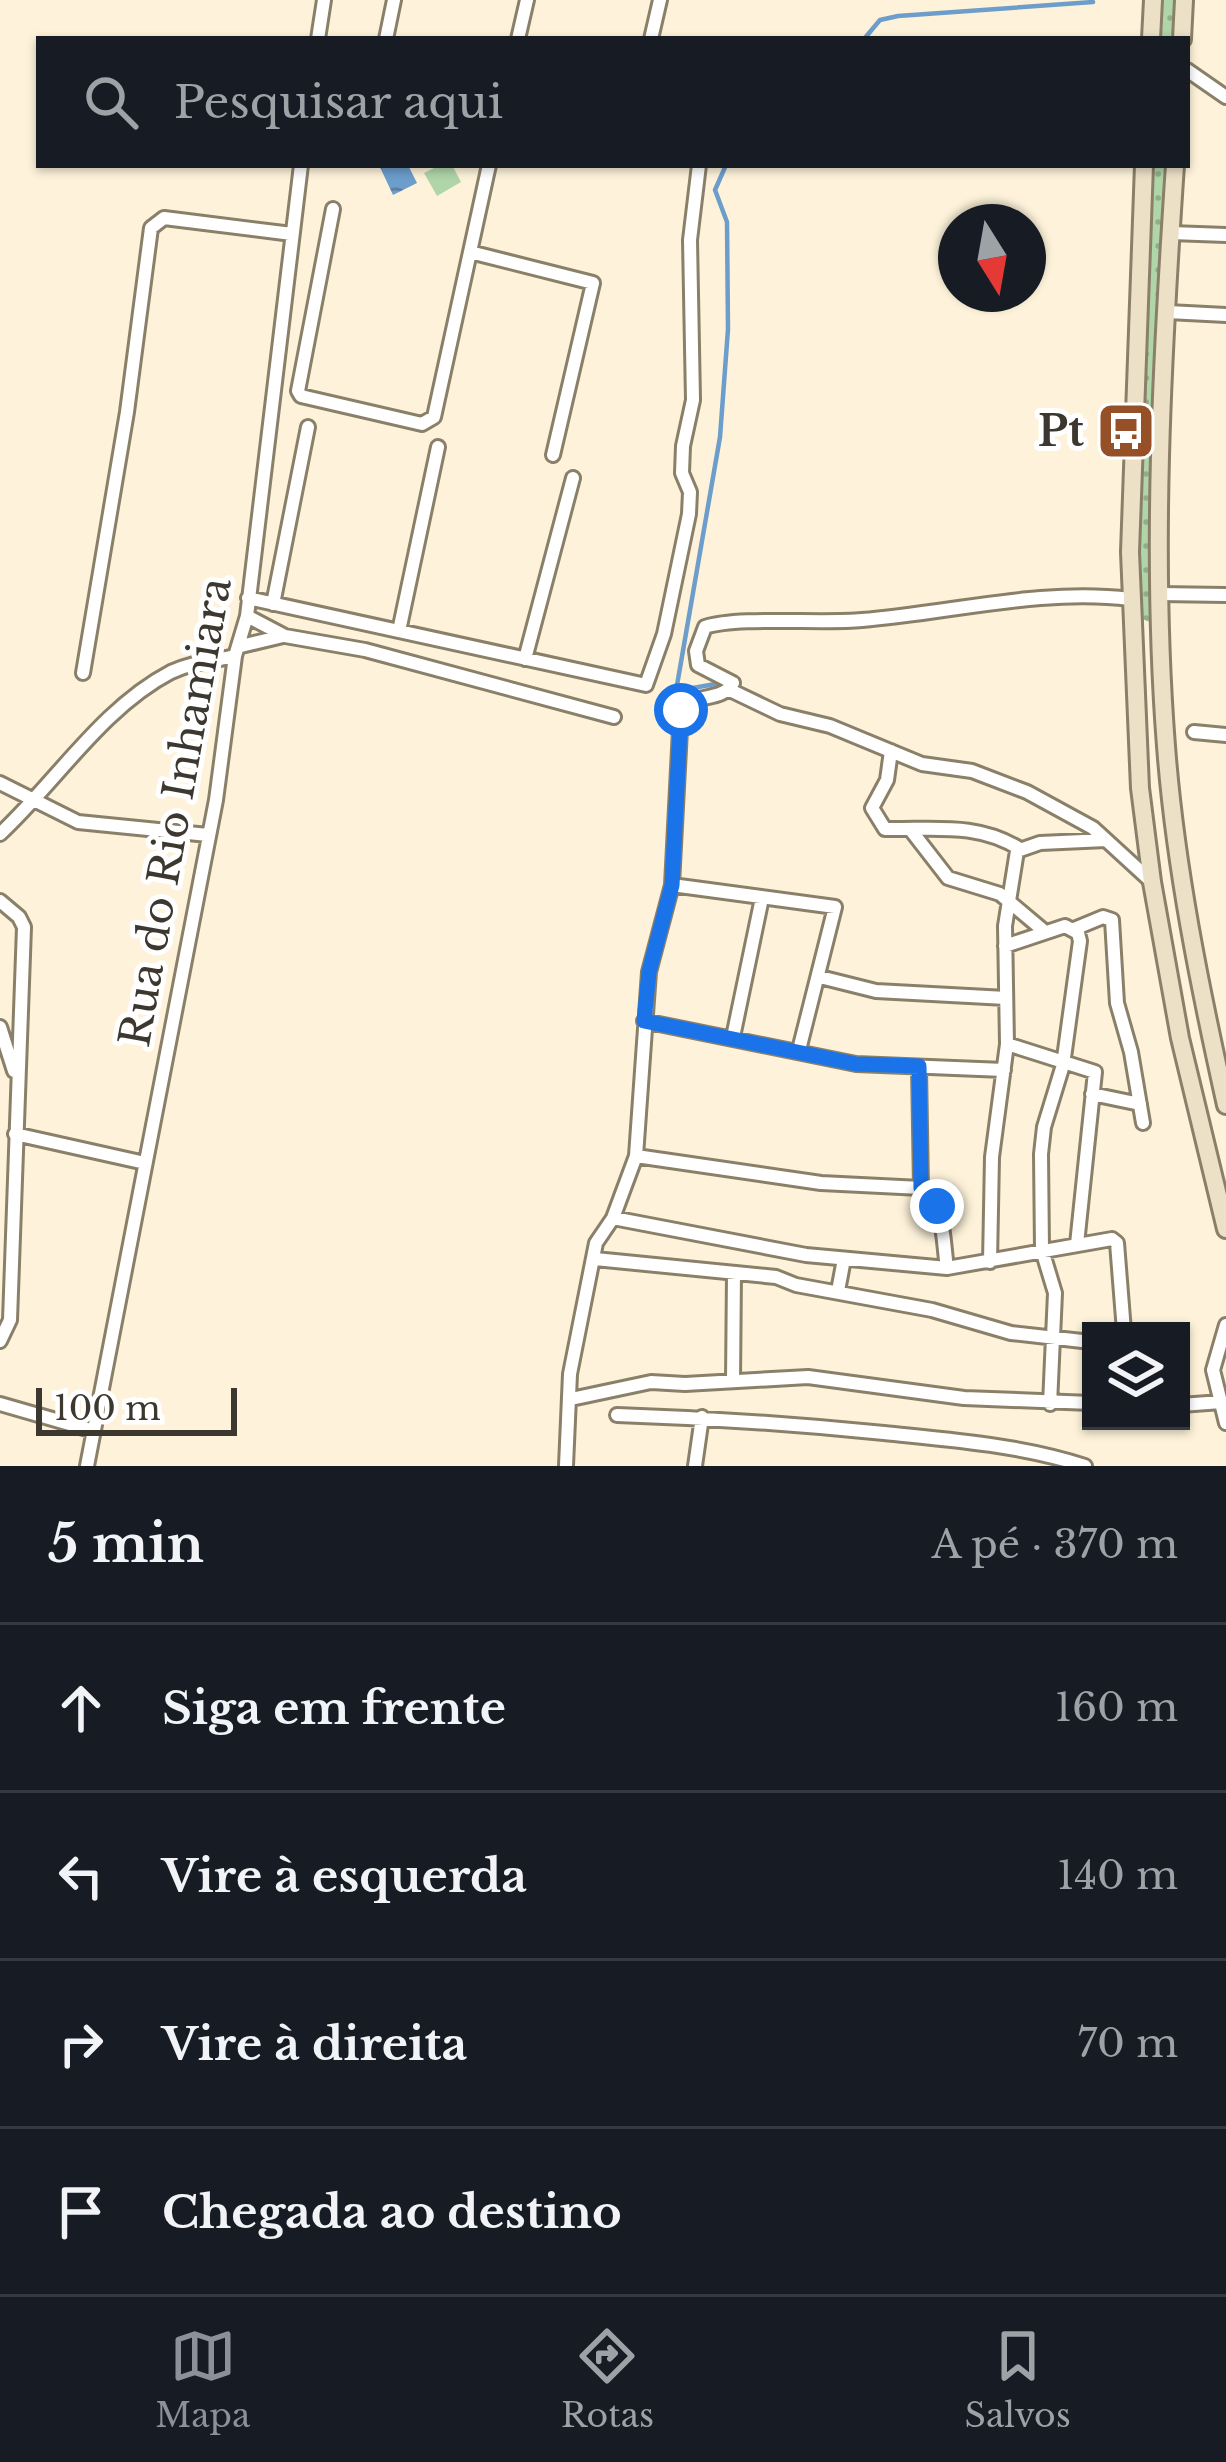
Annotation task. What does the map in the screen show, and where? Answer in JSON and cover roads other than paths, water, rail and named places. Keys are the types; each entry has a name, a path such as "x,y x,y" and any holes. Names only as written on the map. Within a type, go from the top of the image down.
{"main road":[{"path":"1151,36 1153,0"},
{"path":"1182,36 1184,0"},
{"path":"1144,168 1130,599 1140,788 1180,1038 1226,1229"},
{"path":"1175,168 1162,428 1159,625 1169,777 1209,1030 1226,1105"},
{"path":"1130,627 1159,625"}],"street":[{"path":"318,36 324,0"},
{"path":"387,36 394,0"},
{"path":"519,36 527,0"},
{"path":"652,36 660,0"},
{"path":"1190,72 1226,97"},
{"name":"Rua do Rio Inhamiara","path":"87,1466 247,616 302,168"},
{"path":"333,209 297,383 301,396 414,424 427,423 434,416 488,168"},
{"path":"248,598 646,685 664,634 689,514 690,492 682,473 693,400 690,240 699,168"},
{"path":"83,673 127,412 151,228 164,218 292,234"},
{"path":"1171,233 1226,235"},
{"path":"470,251 593,283 553,455"},
{"path":"1168,312 1226,315"},
{"path":"273,604 308,428"},
{"path":"399,631 438,447"},
{"path":"525,659 573,478"},
{"path":"1160,594 1226,595"},
{"path":"566,1466 570,1374 596,1243 613,1218 636,1156 649,972 672,885 681,710 689,701 716,698 733,683 698,665 700,635 715,624 861,621 1043,599 1130,599"},
{"path":"247,616 285,636 365,650 614,716"},
{"path":"0,834 145,688 173,671 285,636"},
{"path":"730,690 780,714 805,717 922,764 972,771 1027,792 1093,828 1152,882"},
{"path":"1194,732 1226,735"},
{"path":"891,751 887,781 872,808 885,829 968,828 1002,838 1019,849 1040,843 1106,840"},
{"path":"0,783 78,822 208,835"},
{"path":"910,829 948,878 995,892 1044,931"},
{"path":"990,1262 992,1157 1007,1044 1005,946 1019,849"},
{"path":"672,885 835,907 799,1050"},
{"path":"733,1037 762,898"},
{"path":"0,901 24,927 10,1320 0,1342"},
{"path":"1005,946 1044,931 1074,929 1103,917 1112,920 1117,1003 1143,1123"},
{"path":"1050,1404 1055,1293 1042,1250 1039,1190 1044,1127 1063,1065 1079,952 1074,929"},
{"path":"820,977 876,992 1006,998"},
{"path":"644,1021 856,1064 1004,1070"},
{"path":"0,1027 17,1078"},
{"path":"1007,1044 1063,1065 1093,1070 1077,1244"},
{"path":"919,1066 921,1188"},
{"path":"1093,1094 1140,1104"},
{"path":"15,1134 145,1163"},
{"path":"636,1156 821,1183 921,1188 937,1206 946,1268"},
{"path":"613,1218 844,1259 946,1268 1112,1239 1117,1243 1123,1322"},
{"path":"595,1259 776,1277 796,1286 838,1291 1053,1340 1082,1342"},
{"path":"838,1291 844,1259"},
{"path":"733,1381 734,1274"},
{"path":"1226,1325 1213,1370 1226,1424"},
{"path":"571,1400 651,1382 808,1377 964,1398 1082,1403"},
{"path":"1190,1404 1221,1402"},
{"path":"0,1404 94,1431"},
{"path":"617,1415 944,1440 1039,1452 1084,1466"},
{"path":"695,1466 702,1418"}],"water":[{"path":"380,168 410,168 417,183 393,195"}],"waterway":[{"path":"867,36 880,20 898,16 1093,2"},
{"path":"721,683 676,691 720,437 728,329 727,222 715,190 725,168"}],"place":[{"name":"Pt","path":"1126,431"}]}
